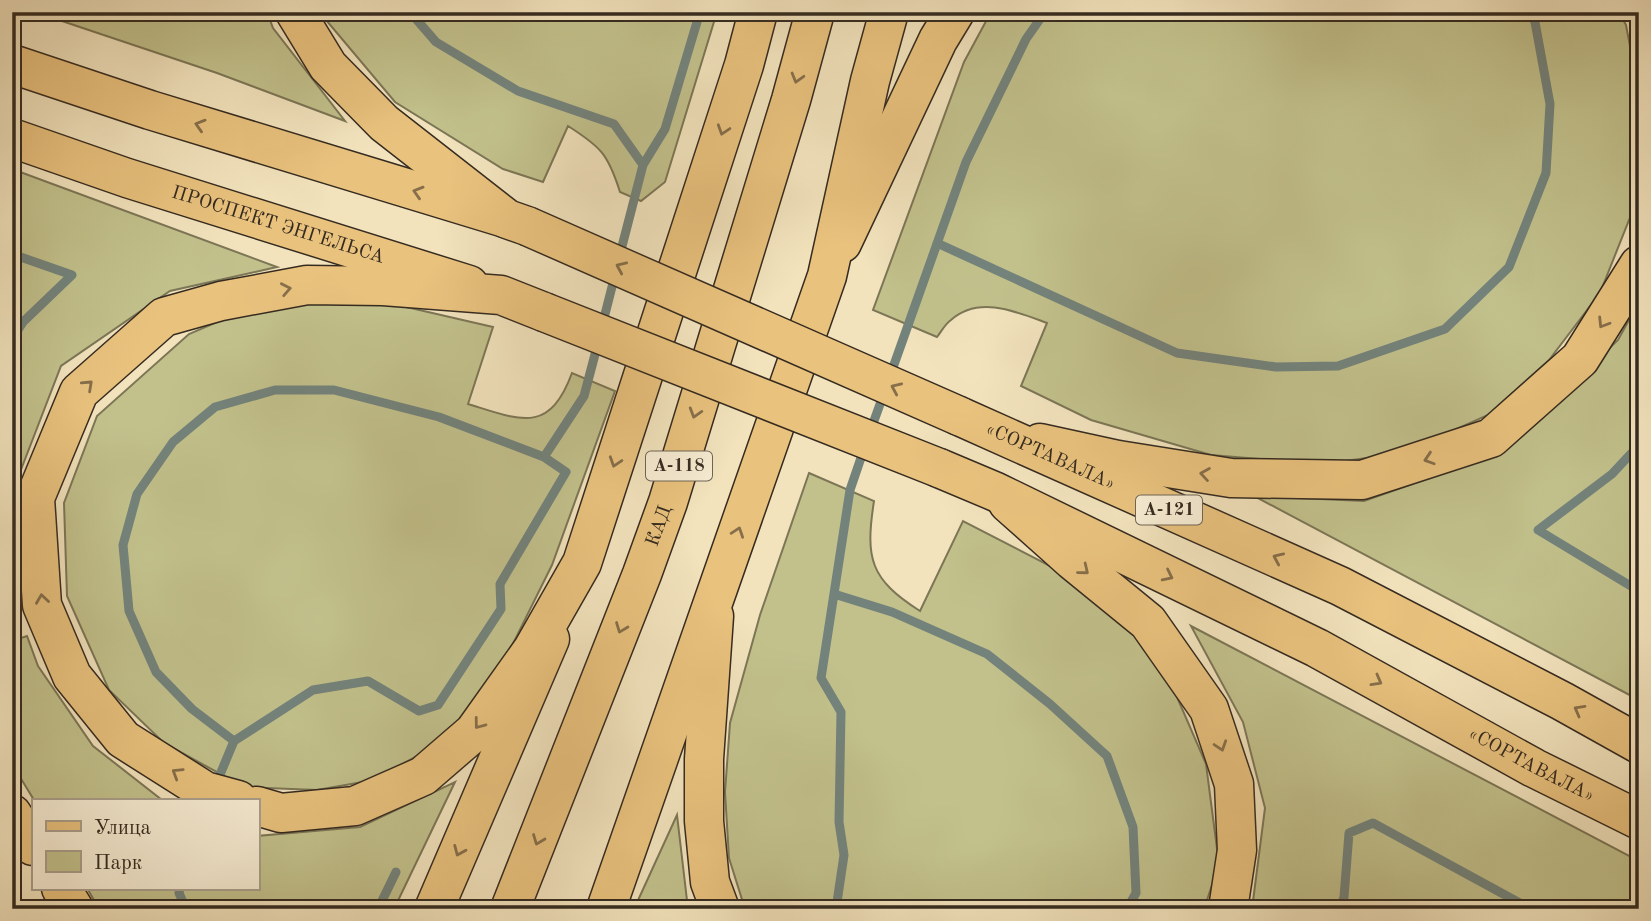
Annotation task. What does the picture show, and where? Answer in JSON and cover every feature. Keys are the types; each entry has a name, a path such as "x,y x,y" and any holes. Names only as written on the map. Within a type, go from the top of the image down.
{"main road":[{"path":"295,12 328,66 384,123 517,223"},
{"path":"434,909 582,564 744,65 755,12"},
{"name":"КАД","path":"510,909 668,502 791,100 815,12"},
{"path":"827,276 870,81 889,12"},
{"path":"606,909 827,276 938,40 955,12"},
{"path":"12,64 150,110 517,223"},
{"name":"ПРОСПЕКТ ЭНГЕЛЬСА","path":"12,138 127,178 501,295 544,312"},
{"name":"«СОРТАВАЛА»","path":"517,223 999,433 1340,586 1550,694 1639,744"},
{"path":"999,433 1118,460 1231,478 1362,480 1491,439 1580,359 1639,265"},
{"path":"234,799 205,791 123,739 72,676 42,605 35,498 79,391 164,317 221,301 307,285 383,286 501,295"},
{"name":"«СОРТАВАЛА»","path":"544,312 939,467 996,492 1317,648 1535,768 1639,820"},
{"path":"996,492 1072,560 1148,622 1209,709 1234,784 1237,850 1228,909"},
{"path":"259,807 281,813 355,806 423,776 474,732 533,649 582,564"},
{"path":"716,596 704,759 704,821 710,881 720,909"},
{"path":"12,814 32,844"},
{"path":"62,890 74,909"}],"green space":[{"path":"35,12 267,12 273,28 345,121 217,73"},
{"path":"323,12 717,12 665,182 641,201 620,192 602,153 568,126 543,182 503,169 395,102 326,20"},
{"path":"991,12 1619,12 1626,25 1639,93 1639,164 1631,215 1600,293 1549,360 1488,415 1403,453 1323,464 1211,455 1091,420 1021,386 1047,323 998,308 974,308 962,312 949,322 937,337 873,310 964,62"},
{"path":"12,169 277,267 170,291 61,366 12,493"},
{"path":"376,300 493,327 468,404 503,415 531,418 543,414 553,406 563,393 572,373 615,391 552,565 501,668 440,743 374,780 317,790 244,787 164,743 109,690 67,596 64,503 97,416 189,334 264,302"},
{"path":"1639,302 1639,700 1254,496 1364,501 1501,453 1618,340"},
{"path":"809,473 874,501 870,538 875,566 890,588 920,611 963,521 1056,569 1136,635 1177,697 1206,764 1219,864 1204,909 745,909 729,858 725,792 730,723 760,615"},
{"path":"1191,626 1639,861 1639,909 1252,909 1265,808 1243,722"},
{"path":"27,636 38,666 93,746 161,799 33,799 12,764 12,641"},
{"path":"455,782 394,909 99,909 88,890 259,890 259,836 360,827"},
{"path":"677,815 688,909 634,909"}],"waterway":[{"path":"410,12 436,42 518,91 614,124 643,165"},
{"path":"619,258 643,165 665,129 700,12"},
{"path":"890,376 966,162 1026,39 1045,12"},
{"path":"937,243 1177,353 1276,367 1338,366 1445,329 1509,267 1546,173 1550,104 1535,22 1530,12"},
{"path":"12,254 72,275 23,322 12,339"},
{"path":"602,326 615,275"},
{"path":"544,457 584,396 598,343"},
{"path":"219,777 234,741 192,709 156,672 129,611 123,545 137,494 173,442 215,407 275,390 334,390 439,417 544,457 566,472 500,584 501,609 438,705 419,711 368,681 313,690 234,741"},
{"path":"870,432 884,393"},
{"path":"1639,445 1612,474 1538,530 1639,591"},
{"path":"836,909 844,855 839,822 841,712 821,678 850,490 864,449"},
{"path":"834,594 892,612 987,654 1050,704 1107,756 1133,827 1136,893 1127,909"},
{"path":"1340,909 1344,897 1349,833 1373,823 1531,909"},
{"path":"378,909 396,872"},
{"path":"180,890 186,909"}]}
